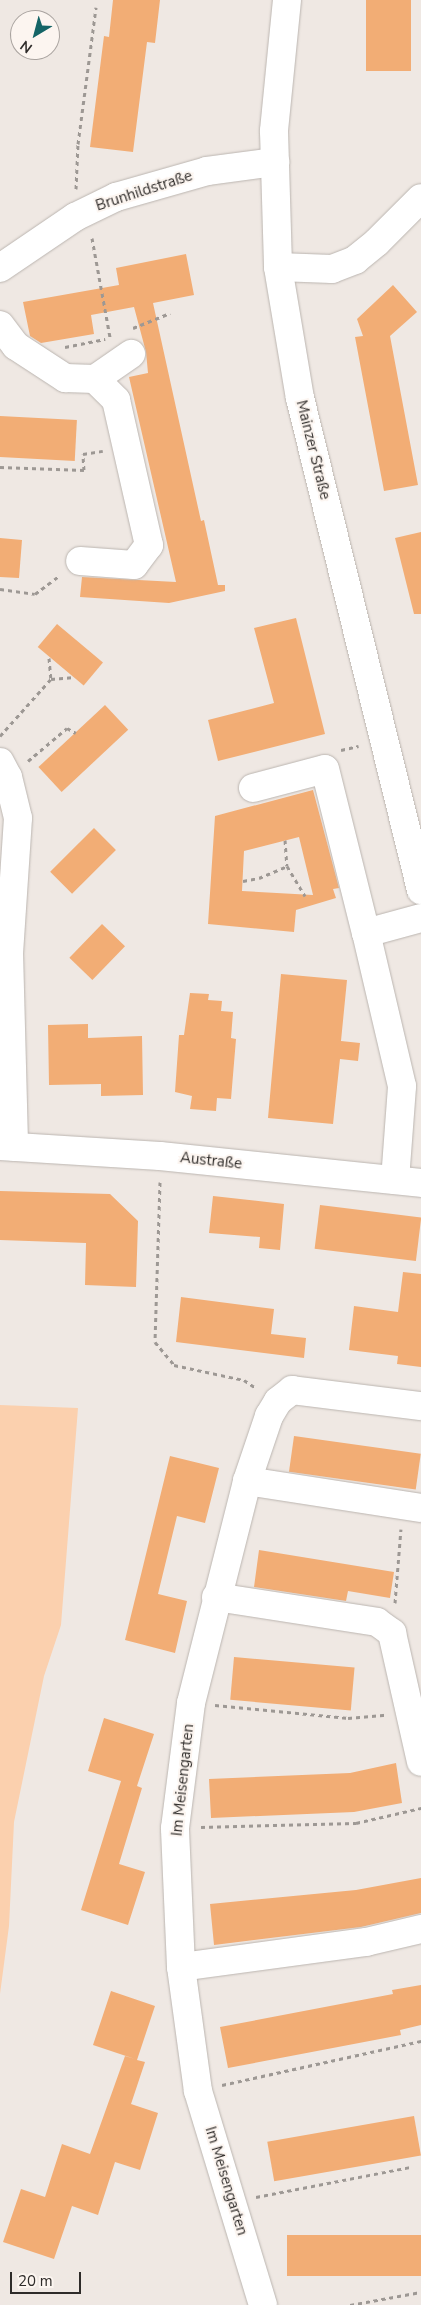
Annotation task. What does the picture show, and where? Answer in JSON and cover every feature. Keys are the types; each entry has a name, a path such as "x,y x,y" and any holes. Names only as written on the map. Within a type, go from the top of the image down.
{"street":[{"name":"Mainzer Straße","path":"287,0 274,131 278,267 300,398 421,890"},
{"name":"Brunhildstraße","path":"0,268 81,213 177,178 275,162"},
{"path":"278,267 332,269 355,260 377,242 421,198"},
{"path":"0,325 16,346 64,378 95,379 116,400 149,545 134,565 80,561"},
{"path":"95,379 122,340"},
{"path":"253,788 325,769 402,1086 408,1181"},
{"path":"4,770 18,818 9,952 7,1147"},
{"path":"366,933 421,918"},
{"name":"Austraße","path":"7,1147 160,1156 408,1181"},
{"path":"278,1401 292,1390 421,1406"},
{"name":"Im Meisengarten","path":"263,2305 233,2201 198,2091 180,1967 175,1828 191,1703 216,1597 248,1481 269,1416 278,1401"},
{"path":"248,1481 411,1517"},
{"path":"216,1597 377,1622 392,1633 421,1762"},
{"path":"180,1967 366,1942 421,1929"}],"path":[{"path":"96,8 78,144 81,213 122,340"},
{"path":"56,348 122,340 170,313"},
{"path":"0,468 84,470 83,454 127,448"},
{"path":"0,589 35,594 80,561"},
{"path":"49,658 51,679"},
{"path":"0,736 51,679 72,677"},
{"path":"4,770 67,728 76,733"},
{"path":"285,840 287,866 305,896"},
{"path":"242,881 259,878 287,866"},
{"path":"160,1156 155,1342 174,1365 244,1380 278,1401"},
{"path":"392,1633 411,1517"},
{"path":"191,1703 348,1718 409,1713"},
{"path":"175,1828 356,1823 421,1808"},
{"path":"198,2091 421,2041"},
{"path":"233,2201 411,2167"},
{"path":"350,2305 421,2292"}],"shaded area":[{"path":"0,1405 78,1408 61,1625 44,1676 14,1822 9,1926 0,1994"}],"building":[{"path":"113,0 160,0 155,43 147,42 133,152 90,147 104,36 109,37"},
{"path":"366,0 411,0 411,71 366,71"},
{"path":"186,254 194,295 153,303 201,521 204,520 218,585 225,585 225,591 169,603 80,597 82,577 176,582 129,377 148,373 146,352 134,307 91,315 94,334 41,343 30,336 23,302 119,285 116,268"},
{"path":"393,285 417,312 390,336 418,485 384,491 355,337 363,336 357,319"},
{"path":"0,416 77,420 75,461 0,457"},
{"path":"421,532 421,614 414,614 395,538"},
{"path":"0,538 22,540 19,578 0,577"},
{"path":"296,618 325,734 218,761 208,720 274,703 254,628"},
{"path":"57,624 103,663 84,686 38,647"},
{"path":"105,705 128,730 62,792 38,767"},
{"path":"313,790 339,888 333,889 336,898 296,910 294,932 208,924 215,816","holes":["299,837 313,895 242,891 244,851"]},
{"path":"94,828 116,850 72,894 50,872"},
{"path":"102,924 125,946 92,980 69,958"},
{"path":"281,974 347,980 341,1041 360,1043 358,1061 340,1059 333,1124 268,1118"},
{"path":"190,993 209,994 208,1000 222,1001 221,1011 233,1012 231,1038 236,1039 231,1099 217,1098 216,1111 190,1109 192,1096 175,1092 179,1035 184,1035"},
{"path":"88,1024 88,1038 142,1036 143,1095 101,1096 101,1084 49,1085 48,1025"},
{"path":"0,1191 110,1194 138,1221 136,1287 85,1285 86,1243 0,1240"},
{"path":"213,1196 284,1204 280,1250 259,1248 260,1237 209,1233"},
{"path":"320,1205 421,1217 416,1261 315,1249"},
{"path":"403,1272 421,1274 421,1367 397,1364 398,1356 349,1350 354,1306 398,1312"},
{"path":"181,1297 274,1309 271,1334 306,1338 304,1358 176,1342"},
{"path":"294,1436 421,1454 416,1489 289,1472"},
{"path":"170,1456 219,1468 205,1523 177,1516 158,1594 187,1601 175,1653 125,1640"},
{"path":"259,1550 394,1572 390,1598 348,1591 346,1601 254,1587"},
{"path":"234,1657 355,1668 351,1710 230,1700"},
{"path":"104,1718 154,1734 137,1786 142,1788 119,1864 145,1872 128,1925 81,1910 121,1781 88,1771"},
{"path":"396,1763 402,1803 354,1812 211,1818 209,1779 350,1773"},
{"path":"421,1878 421,1913 361,1927 214,1945 210,1904 356,1890"},
{"path":"421,1985 421,2025 400,2030 401,2035 228,2068 220,2027 393,1994 392,1990"},
{"path":"111,1991 155,2006 137,2060 145,2062 131,2104 158,2113 140,2170 115,2162 98,2215 72,2206 54,2259 3,2242 21,2189 45,2197 62,2144 90,2154 125,2056 135,2059 93,2045"},
{"path":"414,2116 421,2155 274,2181 267,2142"},
{"path":"287,2235 421,2235 421,2276 287,2276"}]}
